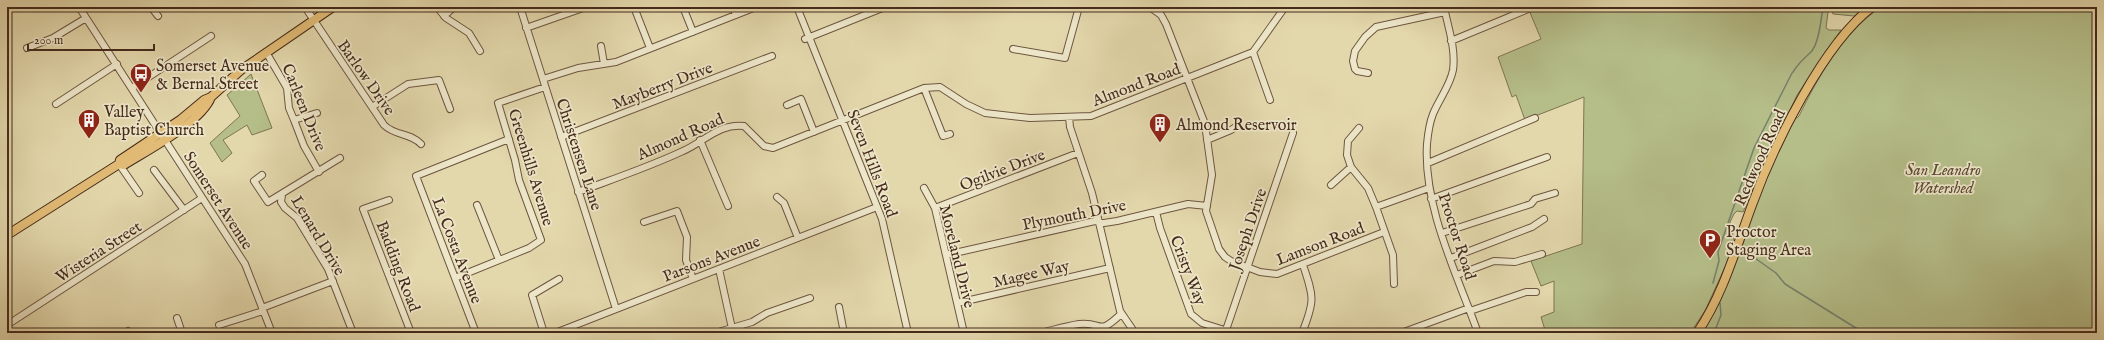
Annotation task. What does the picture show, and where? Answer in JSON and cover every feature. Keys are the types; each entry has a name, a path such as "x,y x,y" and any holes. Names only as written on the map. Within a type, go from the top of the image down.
{"main road":[{"path":"7,235 119,164 120,160 197,116 208,104 211,97 241,70 333,7"},
{"name":"Redwood Road","path":"1697,333 1716,298 1752,202 1797,106 1844,34 1857,19 1872,7"}],"street":[{"name":"Somerset Avenue","path":"79,7 245,264 272,333"},
{"path":"151,7 158,16"},
{"name":"Barlow Drive","path":"305,7 372,107 390,131 417,139 421,144"},
{"path":"437,7 444,16 469,34 480,52"},
{"path":"444,16 454,7"},
{"name":"Christensen Lane","path":"520,7 616,309"},
{"path":"634,7 650,48"},
{"path":"684,7 693,32"},
{"path":"733,7 736,15"},
{"path":"543,79 578,68 616,62 756,7"},
{"name":"Seven Hills Road","path":"797,7 807,38 842,120 884,227 908,333"},
{"path":"807,38 885,7"},
{"path":"1013,49 1065,58 1079,7"},
{"name":"Lamson Road","path":"1150,7 1161,15 1166,24 1205,124 1212,181 1207,206 1208,221 1221,253 1229,260 1272,274 1303,265 1332,254 1343,247 1384,232"},
{"path":"1270,100 1253,52 1285,7"},
{"path":"1451,41 1533,7"},
{"path":"526,28 586,8"},
{"path":"1368,74 1357,71 1353,62 1355,51 1365,37 1376,27 1444,9"},
{"name":"Proctor Road","path":"1444,9 1454,55 1453,71 1430,121 1427,144 1429,188 1442,233 1478,333"},
{"path":"27,48 53,38 86,18"},
{"path":"132,88 211,36"},
{"path":"601,46 604,64"},
{"name":"Carleen Drive","path":"266,52 286,88 289,108 304,146 319,172"},
{"name":"Almond Road","path":"578,192 674,155 717,131 739,126 748,129 764,146 772,148 924,88 940,88 966,104 985,113 1030,118 1091,116 1253,52"},
{"name":"Mayberry Drive","path":"561,137 772,56"},
{"path":"56,104 117,64"},
{"path":"372,107 408,84 439,80 450,109"},
{"name":"Greenhills Avenue","path":"499,260 529,248 541,240 519,180 509,138 498,103 545,87"},
{"path":"924,88 944,136 950,134"},
{"path":"788,105 801,99 814,132"},
{"path":"294,120 317,114"},
{"path":"1069,117 1070,127 1092,193 1121,314 1135,333"},
{"path":"1428,163 1535,118"},
{"path":"1207,140 1237,126"},
{"path":"1359,128 1348,141 1347,155 1351,167 1368,188 1376,207 1393,256 1394,284"},
{"name":"Joseph Drive","path":"1225,332 1293,133"},
{"name":"La Costa Avenue","path":"476,333 416,176 509,138"},
{"path":"700,140 728,206"},
{"name":"Ogilvie Drive","path":"935,208 1078,153"},
{"path":"1431,199 1547,157"},
{"path":"262,175 254,181 268,202 282,195 340,158"},
{"path":"119,164 139,193"},
{"path":"1331,185 1351,167"},
{"path":"154,170 184,210"},
{"name":"Moreland Drive","path":"924,188 935,208 964,333"},
{"name":"Lamson Road","path":"1376,207 1429,188"},
{"path":"1442,233 1531,204 1534,199 1555,193"},
{"name":"Lenard Drive","path":"282,195 281,202 285,208 297,218 326,265 353,333"},
{"path":"777,197 784,203 798,238"},
{"name":"Wisteria Street","path":"7,325 202,198"},
{"name":"Badding Road","path":"389,200 363,209 411,333"},
{"name":"Plymouth Drive","path":"946,255 1095,221 1112,222 1188,204 1207,206"},
{"path":"455,278 499,260 477,205"},
{"name":"Parsons Avenue","path":"555,333 877,207"},
{"path":"644,222 677,211 686,234 686,260 693,279"},
{"name":"Cristy Way","path":"1156,212 1191,314 1199,322 1225,332 1234,333"},
{"path":"1451,258 1532,227 1544,219"},
{"path":"1457,275 1494,261 1515,262 1542,254"},
{"path":"1302,333 1311,312 1313,300 1303,265"},
{"name":"Magee Way","path":"957,303 1110,268"},
{"path":"719,269 733,330"},
{"path":"544,333 532,295 559,279"},
{"path":"219,325 333,281"},
{"path":"1401,333 1526,292 1536,292"},
{"path":"715,333 733,330 752,322 767,313 810,298"},
{"path":"839,307 844,333"},
{"path":"1040,333 1081,324 1104,327 1113,322 1121,314"},
{"path":"177,318 182,333"}],"green space":[{"path":"1537,7 1826,7 1828,12 1826,28 1829,30 1841,30 1797,95 1743,212 1737,211 1730,222 1734,240 1729,258 1705,311 1690,333 1536,333 1545,330 1541,317 1554,312 1554,281 1541,286 1531,261 1582,244 1584,97 1525,120 1516,95 1512,97 1498,57 1541,39 1529,10"},
{"path":"1830,7 1866,7 1854,16 1833,14"},
{"name":"San Leandro Watershed","path":"1881,7 2097,7 2097,333 1702,333 1700,328 1792,116 1797,118 1799,116 1824,70 1844,42 1867,17"},
{"path":"251,74 272,128 252,135 247,125 223,140 232,153 222,162 210,143 240,116 227,95"}],"waterway":[{"path":"1793,72 1816,44 1823,7"},
{"path":"1713,283 1719,261 1718,252 1754,148 1792,73"},
{"path":"1752,256 1776,273 1785,284 1864,333"},
{"path":"1714,333 1721,315 1720,303"}],"place":[{"name":"Somerset Avenue & Bernal Street","path":"141,94"},
{"name":"Valley Baptist Church","path":"89,140"},
{"name":"Almond Reservoir","path":"1160,144"},
{"name":"Proctor Staging Area","path":"1710,260"}]}
